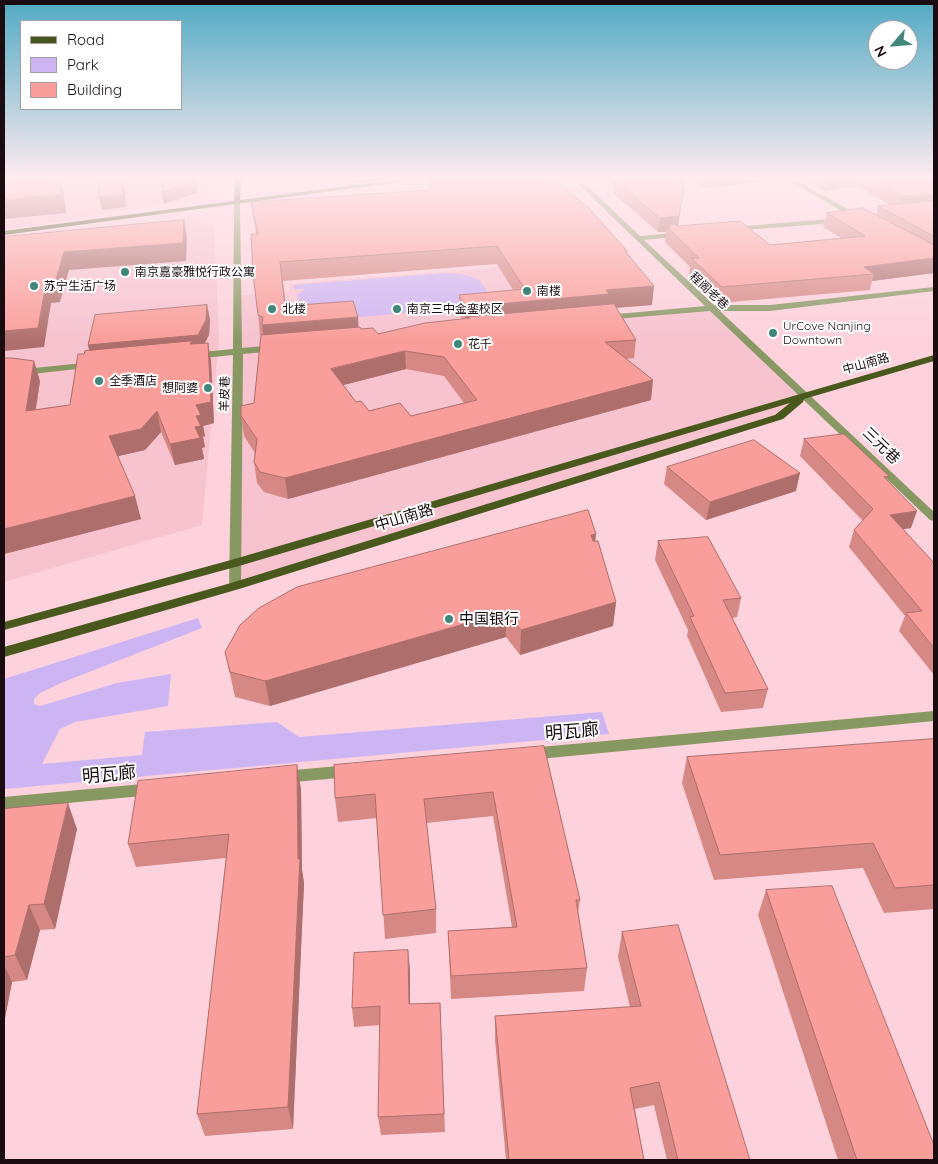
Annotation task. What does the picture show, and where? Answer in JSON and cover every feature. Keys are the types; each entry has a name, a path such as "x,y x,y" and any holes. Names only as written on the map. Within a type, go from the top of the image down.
{"main road":[{"name":"中山南路","path":"4,652 235,586 779,417 806,396"},
{"path":"4,627 235,564"}],"street":[{"name":"羊皮巷","path":"235,586 238,351 236,233"},
{"name":"程阁老巷","path":"633,233 710,308 806,396"},
{"path":"638,238 692,233"},
{"path":"594,319 710,308 770,308 934,289"},
{"path":"180,357 287,347"},
{"path":"235,564 934,358"},
{"path":"4,374 102,364"},
{"name":"三元巷","path":"806,396 934,517"},
{"name":"明瓦廊","path":"518,755 934,716"},
{"path":"271,778 360,770"},
{"name":"明瓦廊","path":"4,803 172,788"}],"shaded area":[{"path":"84,233 214,233 219,339 202,525 4,582 4,245"},
{"path":"527,265 565,322 710,308 806,396 779,417 235,586 237,296 289,291 289,284"}],"green space":[{"path":"446,273 465,275 477,279 485,287 487,293 507,304 302,322 301,306 297,295 305,289 294,289 294,285"},
{"path":"198,618 202,628 40,693 34,699 34,704 40,706 117,683 171,674 168,706 75,722 60,729 42,764 142,755 145,732 277,722 299,737 602,712 609,734 4,789 4,679"}],"building":[{"path":"43,233 183,233 183,243 64,252 55,283 46,284 38,328 4,331 4,237"},
{"path":"611,233 654,286 606,290 609,294 465,307 459,295 525,289 497,246 280,262 285,306 353,301 358,317 262,325 263,317 258,315 253,274 251,234"},
{"path":"674,233 755,233 770,245 865,236 861,233 912,233 934,245 934,258 864,267 874,274 722,287 691,258 699,258"},
{"path":"614,304 636,340 605,342 653,380 285,478 260,472 254,462 257,439 241,416 241,406 254,403 261,335 360,327 361,329 373,328 378,334 425,323 469,317","holes":["405,351 444,357 477,400 411,416 400,403 369,411 361,401 356,402 331,369"]},
{"path":"207,305 206,320 198,335 88,345 95,315"},
{"path":"192,341 190,344 208,343 211,402 196,405 201,415 196,416 201,426 195,427 200,438 170,444 157,411 141,429 109,436 135,496 4,529 4,358 34,361 26,411 70,405 78,354 84,354 85,351"},
{"path":"844,434 889,476 884,477 917,511 890,515 934,563 934,648 906,613 922,611 854,530 873,509 804,439"},
{"path":"754,440 800,473 710,502 667,467"},
{"name":"中国银行","path":"588,510 596,534 591,535 593,541 598,541 616,602 521,630 506,612 265,681 230,672 225,652 240,625 259,608 297,587"},
{"path":"708,537 741,598 723,600 768,689 725,693 690,617 694,616 658,541"},
{"path":"934,739 934,885 895,888 873,843 720,855 687,757"},
{"path":"544,746 580,900 576,900 587,968 451,976 448,931 517,927 493,792 424,799 436,909 383,915 375,794 335,798 334,765"},
{"path":"297,765 298,859 300,859 288,1107 197,1114 229,834 128,844 138,781"},
{"path":"68,803 44,904 29,905 15,955 4,957 4,809"},
{"path":"832,886 934,1145 934,1160 857,1160 766,890"},
{"path":"678,925 750,1160 678,1160 659,1082 630,1088 644,1160 509,1160 495,1016 641,1006 622,932"},
{"path":"408,950 409,1004 440,1003 444,1114 378,1117 380,1006 352,1008 354,953"}],"place":[{"name":"南京嘉豪雅悦行政公寓","path":"125,272"},
{"name":"苏宁生活广场","path":"34,286"},
{"name":"南楼","path":"527,291"},
{"name":"北楼","path":"272,309"},
{"name":"南京三中金銮校区","path":"397,309"},
{"name":"UrCove Nanjing Downtown","path":"773,333"},
{"name":"花千","path":"458,344"},
{"name":"全季酒店","path":"99,381"},
{"name":"想阿婆","path":"208,388"},
{"name":"中国银行","path":"449,619"}]}
